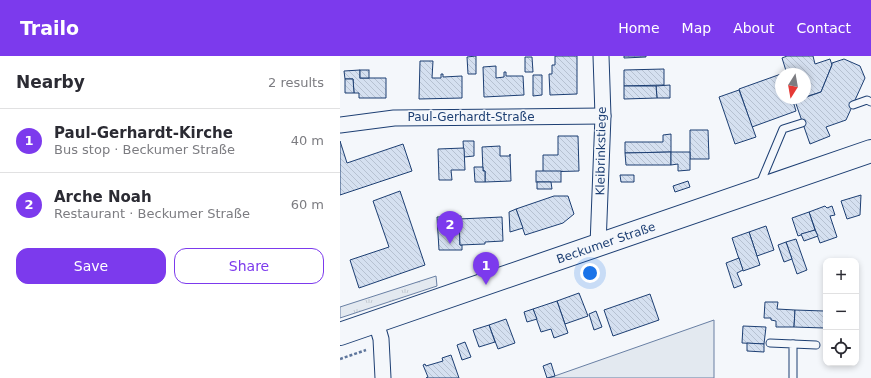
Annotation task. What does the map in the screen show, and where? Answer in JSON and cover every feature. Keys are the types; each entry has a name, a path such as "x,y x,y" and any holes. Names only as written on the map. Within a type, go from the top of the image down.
{"main road":[{"name":"Beckumer Straße","path":"340,334 871,151"}],"street":[{"name":"Kleibrinkstiege","path":"598,245 603,116 602,56"},
{"name":"Paul-Gerhardt-Straße","path":"340,125 394,118 603,116"},
{"path":"376,322 382,344 383,378"}],"lane":[{"path":"853,105 867,100 871,102"},
{"path":"758,189 783,129 802,123"},
{"path":"770,343 816,345"},
{"path":"793,344 793,378"}],"path":[{"path":"340,359 382,344"}],"green space":[{"path":"436,276 437,286 340,318 340,307"},
{"path":"714,320 714,378 549,378"}],"building":[{"path":"476,56 476,74 468,74 467,57"},
{"path":"555,56 577,56 577,94 550,95 549,74 552,74 552,65 555,65"},
{"path":"624,56 646,56 646,57 624,58"},
{"path":"787,56 813,56 815,64 830,59 832,65 821,92 811,95 811,68 785,68 782,58"},
{"path":"525,57 532,57 533,72 525,72"},
{"path":"844,59 860,66 865,78 846,120 826,127 830,136 810,144 796,104 811,104 811,95 821,92 832,63"},
{"path":"420,61 433,61 432,78 441,78 441,74 443,74 443,77 462,76 462,98 419,99"},
{"path":"496,66 496,78 504,77 504,72 506,72 506,76 523,76 524,95 484,97 483,67"},
{"path":"664,69 664,85 624,86 624,70"},
{"path":"360,70 360,78 386,78 386,98 359,98 359,93 354,93 353,79 345,79 344,71"},
{"path":"360,70 369,70 369,78 360,78"},
{"path":"533,75 542,75 542,95 533,96"},
{"path":"775,76 775,104 794,104 796,111 752,127 739,89"},
{"path":"345,79 353,79 354,93 345,93"},
{"path":"670,85 670,98 657,98 656,86"},
{"path":"624,86 656,86 657,98 624,99"},
{"path":"739,90 756,137 735,144 719,97"},
{"path":"690,130 708,130 709,159 690,159"},
{"path":"671,134 671,152 625,153 625,142 663,142 663,135"},
{"path":"558,136 578,136 579,171 543,172 543,155 558,155"},
{"path":"340,141 347,163 403,144 412,171 340,195"},
{"path":"463,141 474,141 474,156 464,157"},
{"path":"500,146 500,156 510,156 510,154 511,181 485,182 482,147"},
{"path":"464,148 465,170 451,170 452,180 439,180 438,149"},
{"path":"671,152 671,165 626,165 625,153"},
{"path":"671,152 690,152 690,170 678,171 678,164 671,165"},
{"path":"474,167 483,167 483,171 485,171 485,182 475,182"},
{"path":"536,171 561,171 561,182 536,182"},
{"path":"620,175 634,175 634,182 621,182"},
{"path":"688,181 690,187 675,192 673,186"},
{"path":"537,182 551,182 552,189 537,189"},
{"path":"400,191 425,265 359,288 350,260 389,247 373,201"},
{"path":"861,195 860,215 847,219 841,201"},
{"path":"554,196 568,196 574,214 563,223 525,235 516,209"},
{"path":"825,206 827,208 832,206 835,215 830,216 837,237 820,243 809,212"},
{"path":"516,209 523,228 510,232 509,212"},
{"path":"809,212 815,230 798,236 792,218"},
{"path":"461,216 459,219 460,245 462,245 462,250 439,250 437,217"},
{"path":"502,217 503,241 485,242 485,244 460,245 459,219"},
{"path":"766,226 774,250 757,256 749,232"},
{"path":"815,230 818,236 804,241 801,234"},
{"path":"749,232 760,265 743,271 732,238"},
{"path":"796,239 807,270 797,274 786,242"},
{"path":"786,242 792,259 784,262 778,245"},
{"path":"739,258 743,270 737,273 742,285 734,288 726,263"},
{"path":"579,293 588,316 565,324 557,301"},
{"path":"650,294 659,320 613,336 604,310"},
{"path":"557,301 568,333 554,338 551,329 541,332 533,309"},
{"path":"765,302 778,302 777,309 795,310 794,327 776,327 776,321 771,320 771,318 764,318"},
{"path":"533,309 537,319 527,322 524,312"},
{"path":"795,310 823,311 823,328 794,327"},
{"path":"596,311 602,327 594,330 589,314"},
{"path":"506,319 515,343 498,349 489,325"},
{"path":"489,325 495,342 479,347 473,330"},
{"path":"743,326 766,327 764,344 742,343"},
{"path":"465,342 471,357 462,360 457,345"},
{"path":"747,343 764,344 764,352 747,351"},
{"path":"451,355 459,378 426,378 428,377 423,365 425,364 426,366 443,361 442,358"},
{"path":"551,363 555,376 547,378 543,366"}],"place":[{"name":"Arche Noah","path":"450,244"},
{"name":"Paul-Gerhardt-Kirche","path":"486,285"}]}
